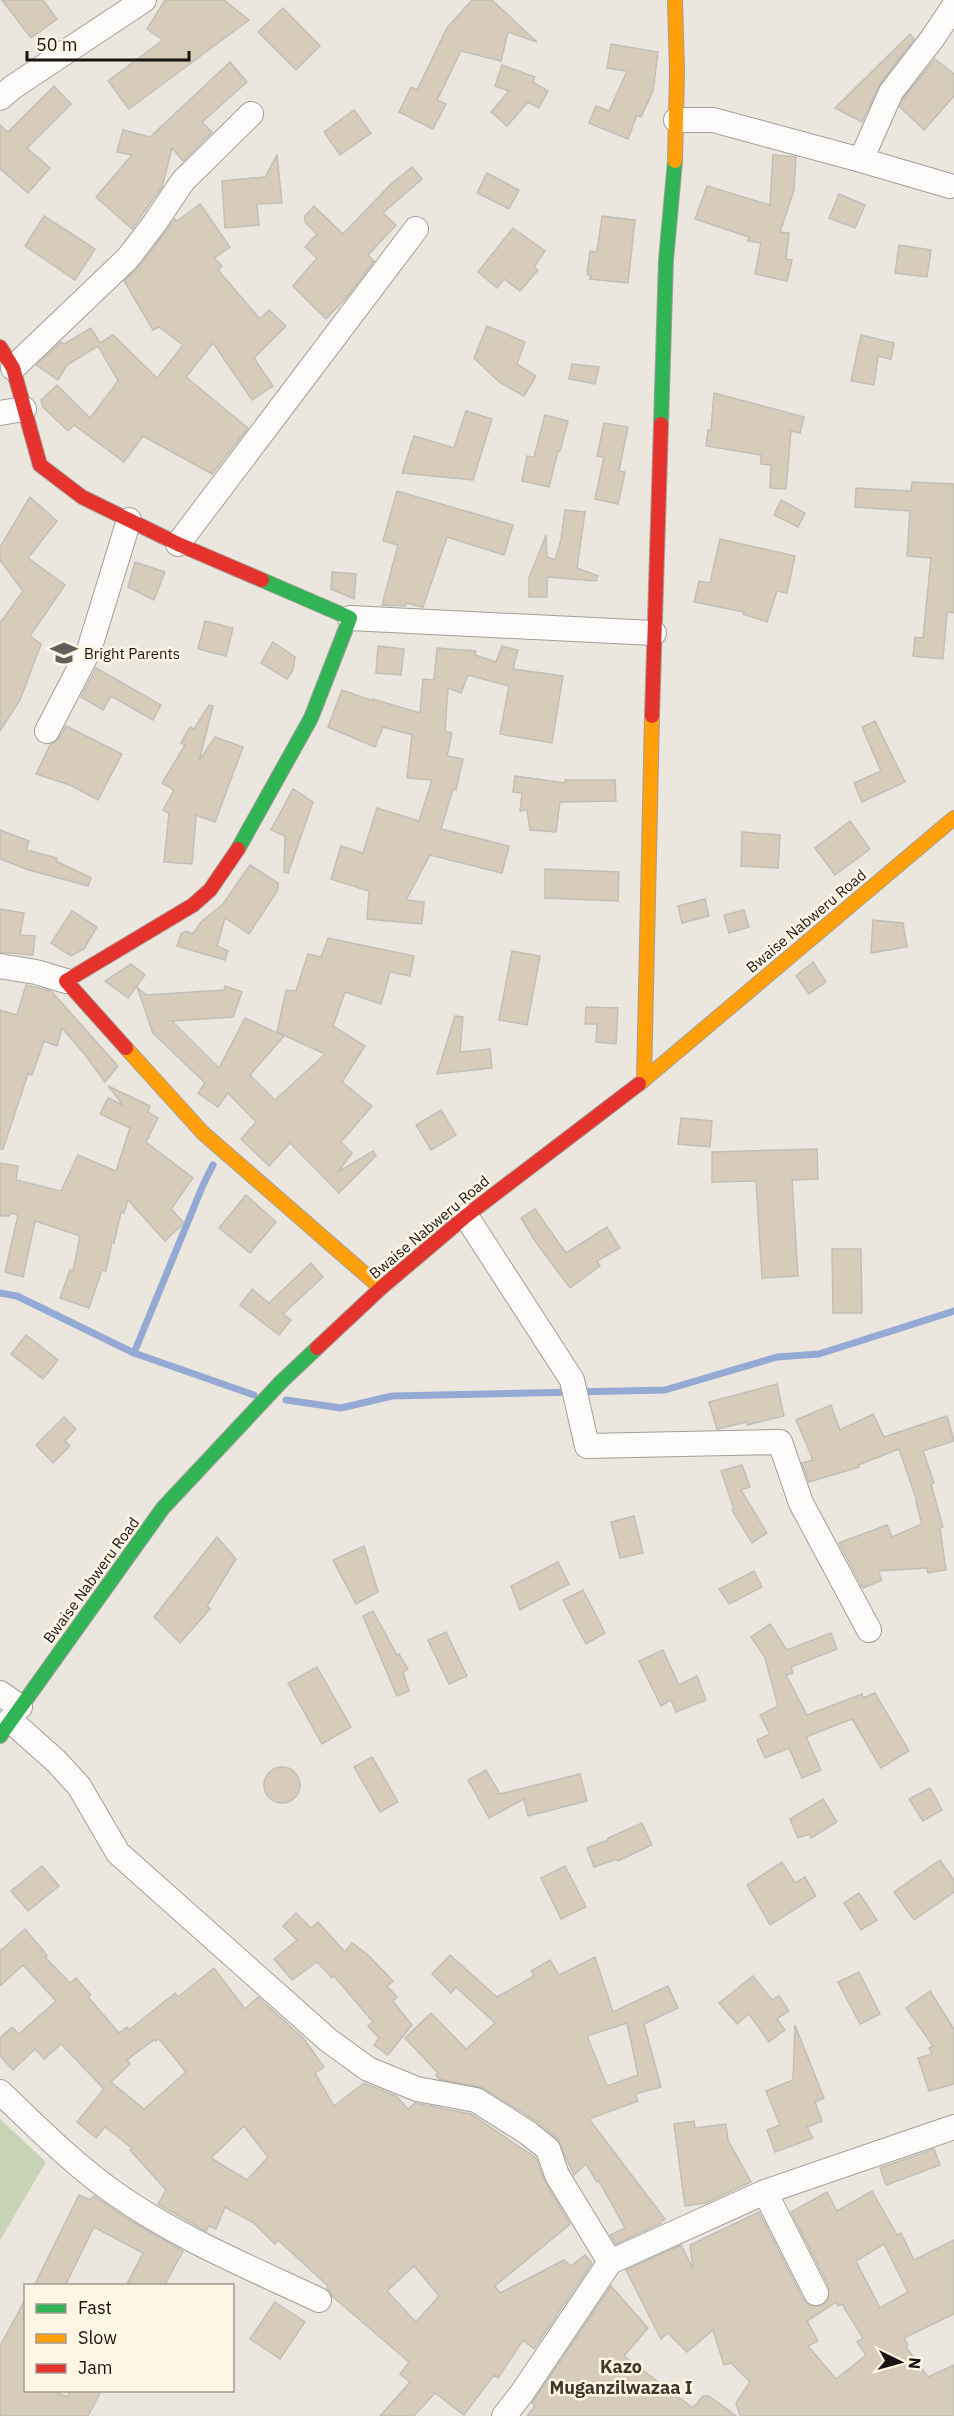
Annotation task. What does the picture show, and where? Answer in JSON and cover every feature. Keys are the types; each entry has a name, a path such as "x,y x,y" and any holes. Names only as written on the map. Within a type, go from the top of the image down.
{"street":[{"path":"0,98 144,0"},
{"path":"644,1080 654,633 666,261 675,169 675,0"},
{"path":"861,160 891,92 954,6"},
{"path":"13,368 128,258 183,181 250,114"},
{"path":"676,120 713,120 950,186"},
{"path":"178,544 416,229"},
{"path":"0,347 13,368 40,465 82,497 178,544 350,618 654,633"},
{"path":"0,413 24,410"},
{"path":"47,731 89,650 129,520"},
{"path":"66,981 193,904 210,890 241,845 311,718 350,618"},
{"name":"Bwaise Nabweru Road","path":"10,1721 163,1508 281,1382 381,1288 466,1216 644,1080 954,818"},
{"path":"0,966 36,972 66,981 203,1133 381,1288"},
{"path":"466,1216 572,1380 587,1446 780,1442 801,1503 869,1630"},
{"path":"0,1693 10,1721 56,1761 80,1786 118,1853 328,2040 368,2068 417,2089 476,2100 528,2133 548,2150 557,2175 610,2262"},
{"path":"0,2092 48,2137 121,2197 194,2241 319,2300"},
{"path":"504,2416 610,2262 765,2192 954,2127"},
{"path":"765,2192 816,2294"}],"green space":[{"path":"0,2119 46,2162 0,2240"}],"building":[{"path":"2,0 43,0 57,19 31,38"},
{"path":"165,0 224,0 249,20 129,109 108,81 163,40 147,29"},
{"path":"472,0 492,0 537,42 508,32 501,61 461,51 437,100 446,104 433,129 399,112 411,87 417,90 447,28"},
{"path":"283,8 320,46 296,70 258,32"},
{"path":"910,34 914,39 880,84 862,122 835,108"},
{"path":"611,44 658,52 653,91 641,117 637,115 628,139 589,123 596,106 609,111 627,71 607,68"},
{"path":"935,59 954,74 954,96 924,130 900,107 903,99"},
{"path":"230,62 247,82 202,122 212,132 183,161 172,148 162,187 132,229 96,197 132,155 117,152 123,130 150,137"},
{"path":"502,65 535,77 533,82 548,91 539,108 528,102 507,126 491,112 509,91 495,86"},
{"path":"54,86 71,104 27,148 50,168 28,193 0,169 0,125 8,132"},
{"path":"354,110 371,133 340,155 324,132"},
{"path":"277,155 282,203 257,204 259,225 225,228 222,181 265,177"},
{"path":"773,155 796,157 794,190 780,232 789,233 786,259 792,260 787,281 755,274 761,243 748,241 749,237 695,219 707,186 770,205"},
{"path":"412,167 422,179 383,213 396,225 368,255 374,261 346,298 326,319 293,286 317,258 305,247 317,234 305,222 305,216 314,206 343,234 390,185"},
{"path":"487,173 519,190 509,209 477,193"},
{"path":"839,194 865,205 855,228 829,218"},
{"path":"200,204 230,247 214,258 222,266 218,270 260,319 269,310 286,326 254,358 273,386 252,400 213,343 186,377 248,428 212,474 143,436 124,462 74,425 68,431 43,407 41,400 57,385 90,418 118,381 98,346 67,365 58,380 36,365 61,342 64,344 91,328 100,343 113,335 157,378 183,345 159,327 153,330 124,281 139,267 175,219 177,221"},
{"path":"44,216 95,249 75,280 25,246"},
{"path":"602,216 635,220 628,283 590,279 591,276 587,274 590,251 597,252"},
{"path":"513,228 545,251 534,267 538,270 520,291 504,279 497,288 478,272"},
{"path":"899,245 931,250 927,277 895,273"},
{"path":"487,326 525,342 517,364 536,376 524,396 499,382 474,358"},
{"path":"861,335 894,343 891,359 878,356 874,385 851,381"},
{"path":"572,364 599,367 595,384 569,379"},
{"path":"714,393 804,417 800,433 791,431 786,489 770,488 771,465 761,464 761,455 706,446 708,430 711,430"},
{"path":"466,411 492,419 473,480 402,473 414,436 454,448"},
{"path":"545,415 568,421 549,487 522,481 527,456 534,457"},
{"path":"604,423 628,427 619,471 625,472 618,504 595,499 604,457 597,456"},
{"path":"912,482 954,484 954,613 947,612 943,659 913,656 915,637 923,638 931,558 907,556 910,511 855,507 856,488 911,491"},
{"path":"397,491 513,525 504,555 447,537 423,607 406,603 405,606 382,605 398,545 383,541"},
{"path":"30,497 57,521 28,558 65,585 30,636 41,644 20,700 0,731 0,623 23,591 0,560 0,547"},
{"path":"781,500 805,513 798,527 774,515"},
{"path":"565,510 585,512 577,568 598,576 596,581 547,577 547,597 529,597 529,578 546,535 547,557 555,560 561,540"},
{"path":"720,539 795,556 787,593 777,591 767,622 743,614 744,612 694,602 699,581 710,583"},
{"path":"135,562 165,572 154,600 128,587"},
{"path":"332,572 356,574 354,599 331,589"},
{"path":"205,621 233,628 226,656 198,649"},
{"path":"273,642 295,657 293,670 287,679 261,663"},
{"path":"378,646 404,649 401,675 376,673"},
{"path":"502,646 518,650 513,669 563,676 552,743 500,734 509,686 468,675 461,693 448,688 445,731 452,733 447,756 463,759 456,790 453,789 441,829 509,846 502,873 430,855 406,900 424,902 422,924 367,919 369,891 331,879 341,846 363,853 377,808 419,821 432,780 407,778 412,735 383,727 375,747 328,727 342,690 420,713 423,679 434,680 437,648 476,651 475,655 496,662"},
{"path":"96,668 161,705 153,720 111,696 103,710 81,697"},
{"path":"209,705 213,706 199,761 215,737 243,747 215,822 196,815 192,864 164,862 169,813 163,810 174,790 162,783 185,745 181,743 190,727 194,729"},
{"path":"875,721 905,782 862,802 854,783 881,771 862,727"},
{"path":"66,726 122,754 98,800 70,785 36,774 50,745 59,738"},
{"path":"515,776 565,783 565,780 615,780 616,801 560,802 556,832 530,830 527,810 520,811 522,793 513,792"},
{"path":"293,789 313,802 288,873 284,872 285,836 271,830"},
{"path":"850,821 870,849 835,875 815,848"},
{"path":"0,830 29,841 26,850 57,858 56,861 91,878 88,886 29,870 0,859"},
{"path":"742,832 780,835 778,868 741,866"},
{"path":"250,865 278,883 278,890 249,934 225,918 217,946 228,951 225,960 177,946 181,934 186,931 193,934 201,922 223,904"},
{"path":"545,869 619,872 618,901 545,898"},
{"path":"705,899 709,916 682,923 678,906"},
{"path":"0,909 24,913 20,935 35,936 33,955 0,952"},
{"path":"744,910 749,927 729,933 724,915"},
{"path":"72,911 97,927 84,949 71,956 51,943"},
{"path":"873,920 903,923 907,947 871,953"},
{"path":"328,938 414,956 410,976 390,972 381,1004 345,992 333,1026 365,1046 342,1082 372,1106 341,1142 352,1153 338,1172 373,1151 376,1156 339,1193 290,1143 269,1166 241,1139 256,1122 228,1093 218,1107 198,1093 205,1083 153,1033 137,987 146,995 224,990 225,986 242,992 233,1017 172,1021 219,1068 245,1018 284,1036 250,1075 275,1100 325,1054 277,1032 286,990 296,991 308,954 321,957"},
{"path":"512,951 540,956 527,1025 499,1020"},
{"path":"813,962 826,982 809,994 796,976"},
{"path":"131,964 145,975 128,998 105,981"},
{"path":"26,985 51,991 118,1066 105,1082 62,1028 57,1046 44,1041 32,1075 28,1074 3,1149 0,1149 0,1010 17,1015"},
{"path":"586,1007 618,1008 616,1044 596,1042 597,1024 585,1024"},
{"path":"455,1016 463,1017 460,1052 490,1049 492,1068 437,1074"},
{"path":"108,1086 150,1106 148,1112 158,1118 146,1142 193,1178 171,1209 184,1223 165,1241 128,1200 124,1213 121,1212 106,1271 102,1270 89,1308 60,1298 70,1270 73,1271 80,1236 35,1221 23,1277 5,1272 18,1215 10,1213 9,1216 0,1216 0,1163 18,1166 16,1180 61,1191 78,1155 116,1171 130,1128 100,1114 108,1098 123,1105"},
{"path":"441,1110 456,1135 431,1150 416,1125"},
{"path":"681,1118 712,1121 710,1147 678,1144"},
{"path":"817,1149 818,1179 792,1180 798,1276 762,1278 756,1181 712,1182 712,1152"},
{"path":"246,1195 276,1222 250,1253 219,1228"},
{"path":"535,1209 566,1253 607,1227 620,1248 597,1261 600,1266 570,1288 521,1218"},
{"path":"832,1249 861,1249 862,1313 833,1313"},
{"path":"311,1263 323,1277 283,1314 291,1320 279,1335 240,1305 252,1289 269,1303"},
{"path":"26,1335 58,1360 43,1379 11,1354"},
{"path":"777,1384 784,1416 717,1429 709,1402"},
{"path":"831,1405 840,1430 873,1414 884,1437 947,1416 954,1441 923,1451 934,1483 931,1484 943,1527 940,1528 946,1570 928,1573 927,1568 878,1571 882,1580 863,1588 839,1543 887,1525 892,1537 922,1524 917,1501 899,1449 858,1465 859,1467 809,1482 802,1463 813,1460 796,1420"},
{"path":"64,1417 76,1429 65,1441 70,1446 53,1463 36,1445"},
{"path":"742,1465 750,1487 741,1490 767,1533 752,1543 732,1510 734,1509 721,1471"},
{"path":"634,1516 643,1553 620,1558 611,1522"},
{"path":"217,1537 236,1559 207,1606 210,1609 180,1643 154,1617"},
{"path":"364,1546 378,1592 356,1604 333,1560"},
{"path":"558,1562 569,1584 520,1610 511,1586"},
{"path":"754,1571 762,1587 729,1604 719,1589"},
{"path":"583,1590 605,1633 586,1644 563,1600"},
{"path":"373,1611 397,1655 399,1654 408,1669 403,1672 409,1691 397,1696 363,1616"},
{"path":"770,1624 787,1650 831,1633 837,1649 791,1667 793,1673 786,1675 807,1715 862,1694 863,1698 875,1693 909,1751 881,1768 852,1719 806,1737 821,1770 802,1778 789,1748 765,1758 757,1740 770,1734 760,1715 778,1706 765,1658 751,1637"},
{"path":"446,1632 467,1676 449,1684 428,1640"},
{"path":"663,1650 679,1685 697,1676 706,1700 676,1712 671,1700 661,1706 639,1661"},
{"path":"317,1667 351,1727 322,1744 288,1683"},
{"path":"372,1757 398,1802 380,1812 354,1767"},
{"path":"282,1767 295,1772 300,1785 295,1798 282,1803 269,1798 264,1785 269,1772"},
{"path":"486,1770 500,1794 580,1774 587,1801 528,1816 524,1799 489,1818 468,1780"},
{"path":"930,1788 942,1810 923,1821 909,1799"},
{"path":"823,1799 837,1822 811,1838 809,1834 798,1838 790,1819"},
{"path":"642,1823 652,1845 618,1861 617,1859 594,1867 587,1848"},
{"path":"940,1860 954,1880 954,1892 914,1920 894,1892"},
{"path":"782,1862 795,1883 805,1877 816,1896 770,1925 747,1885"},
{"path":"42,1866 59,1886 28,1911 11,1891"},
{"path":"565,1866 586,1907 561,1919 541,1878"},
{"path":"859,1893 877,1920 861,1930 844,1903"},
{"path":"296,1913 311,1928 318,1922 345,1952 352,1943 367,1954 393,1981 387,1986 397,1997 393,2001 412,2025 388,2055 374,2045 379,2038 368,2026 373,2022 334,1976 332,1978 317,1962 292,1980 274,1959 297,1940 283,1926"},
{"path":"25,1929 47,1956 45,1957 70,1983 76,1978 91,1995 88,1997 119,2033 127,2027 129,2030 175,1993 178,1997 214,1968 245,2009 258,1997 304,2039 324,2067 315,2073 334,2106 364,2083 396,2096 408,2109 415,2103 471,2114 536,2158 545,2182 570,2224 495,2286 500,2293 564,2260 571,2266 585,2255 592,2263 534,2349 523,2340 498,2378 494,2375 464,2415 435,2393 414,2416 380,2416 410,2382 400,2374 409,2362 332,2296 328,2286 278,2240 275,2244 254,2223 225,2207 216,2229 209,2226 206,2231 158,2204 166,2190 130,2150 132,2148 105,2127 96,2138 77,2122 104,2089 61,2044 44,2059 35,2049 13,2070 0,2056 0,2038 12,2027 19,2034 56,2001 23,1965 0,1986 0,1951","holes":["155,2039 156,2041 159,2039 186,2072 144,2109 111,2082 130,2064 127,2060","244,2126 268,2157 247,2180 211,2158","414,2266 439,2296 416,2322 387,2291"]},
{"path":"450,1955 497,1997 534,1976 531,1971 550,1960 559,1975 595,1957 613,2012 668,1986 678,2008 644,2024 661,2087 635,2094 638,2101 589,2119 665,2219 661,2223 616,2244 610,2235 625,2228 599,2181 597,2182 586,2164 574,2175 557,2138 536,2121 483,2088 439,2079 436,2075 438,2073 405,2038 431,2013 466,2049 495,2023 456,1987 451,1993 432,1974","holes":["627,2023 638,2075 607,2086 587,2036"]},
{"path":"859,1972 880,2014 860,2024 838,1982"},
{"path":"753,1976 772,2000 779,1996 789,2011 777,2019 785,2030 769,2042 749,2014 737,2024 719,2003"},
{"path":"930,1991 954,2029 954,2084 929,2091 918,2058 932,2054 929,2048 933,2046 906,2008"},
{"path":"795,2025 824,2098 815,2102 822,2121 807,2127 813,2138 775,2152 767,2130 780,2125 766,2091 793,2080"},
{"path":"694,2121 695,2128 726,2124 728,2140 751,2182 706,2203 685,2206 674,2124"},
{"path":"934,2149 940,2165 886,2185 880,2168"},
{"path":"872,2191 897,2235 901,2233 914,2260 954,2240 954,2314 904,2338 908,2345 906,2347 928,2377 954,2365 954,2416 740,2416 736,2403 750,2382 731,2363 724,2365 713,2330 687,2352 668,2333 661,2339 626,2270 681,2245 693,2269 690,2245 759,2212 803,2299 809,2305 822,2306 828,2300 829,2287 791,2212 827,2192 837,2211","holes":["884,2244 908,2292 880,2308 856,2261","836,2302 838,2306 842,2304 863,2338 857,2342 866,2355 836,2379 808,2346 818,2341 807,2321"]},
{"path":"79,2195 90,2200 94,2196 129,2220 183,2251 165,2284 127,2284 143,2253 94,2227 66,2284 35,2284"},
{"path":"611,2286 648,2328 624,2356 693,2408 703,2396 709,2396 736,2416 527,2416 535,2406 532,2403"},
{"path":"24,2302 24,2392 56,2392 67,2397 70,2392 100,2392 88,2416 0,2416 0,2346"},
{"path":"275,2302 305,2322 280,2359 250,2339"}],"waterway":[{"path":"134,1353 213,1165"},
{"path":"0,1293 17,1296 134,1353 254,1395"},
{"path":"286,1400 341,1408 392,1396 665,1390 777,1357 819,1354 954,1311"}],"traffic: fast":[{"path":"661,424 666,260 675,161"},
{"path":"238,849 311,718 350,618 262,580"},
{"path":"0,1736 163,1508 281,1382 317,1348"}],"traffic: slow":[{"path":"675,0 677,71 675,161"},
{"path":"644,1080 652,716"},
{"path":"639,1084 954,818"},
{"path":"126,1048 203,1133 381,1288"}],"traffic: jam":[{"path":"0,347 13,368 40,465 82,497 178,544 262,580"},
{"path":"652,716 661,424"},
{"path":"126,1048 66,981 193,905 210,890 238,849"},
{"path":"317,1348 381,1288 466,1216 639,1084"}],"place":[{"name":"Bright Parents","path":"64,653"}],"district":[{"name":"Kazo Muganzilwazaa I","path":"621,2376"}]}
